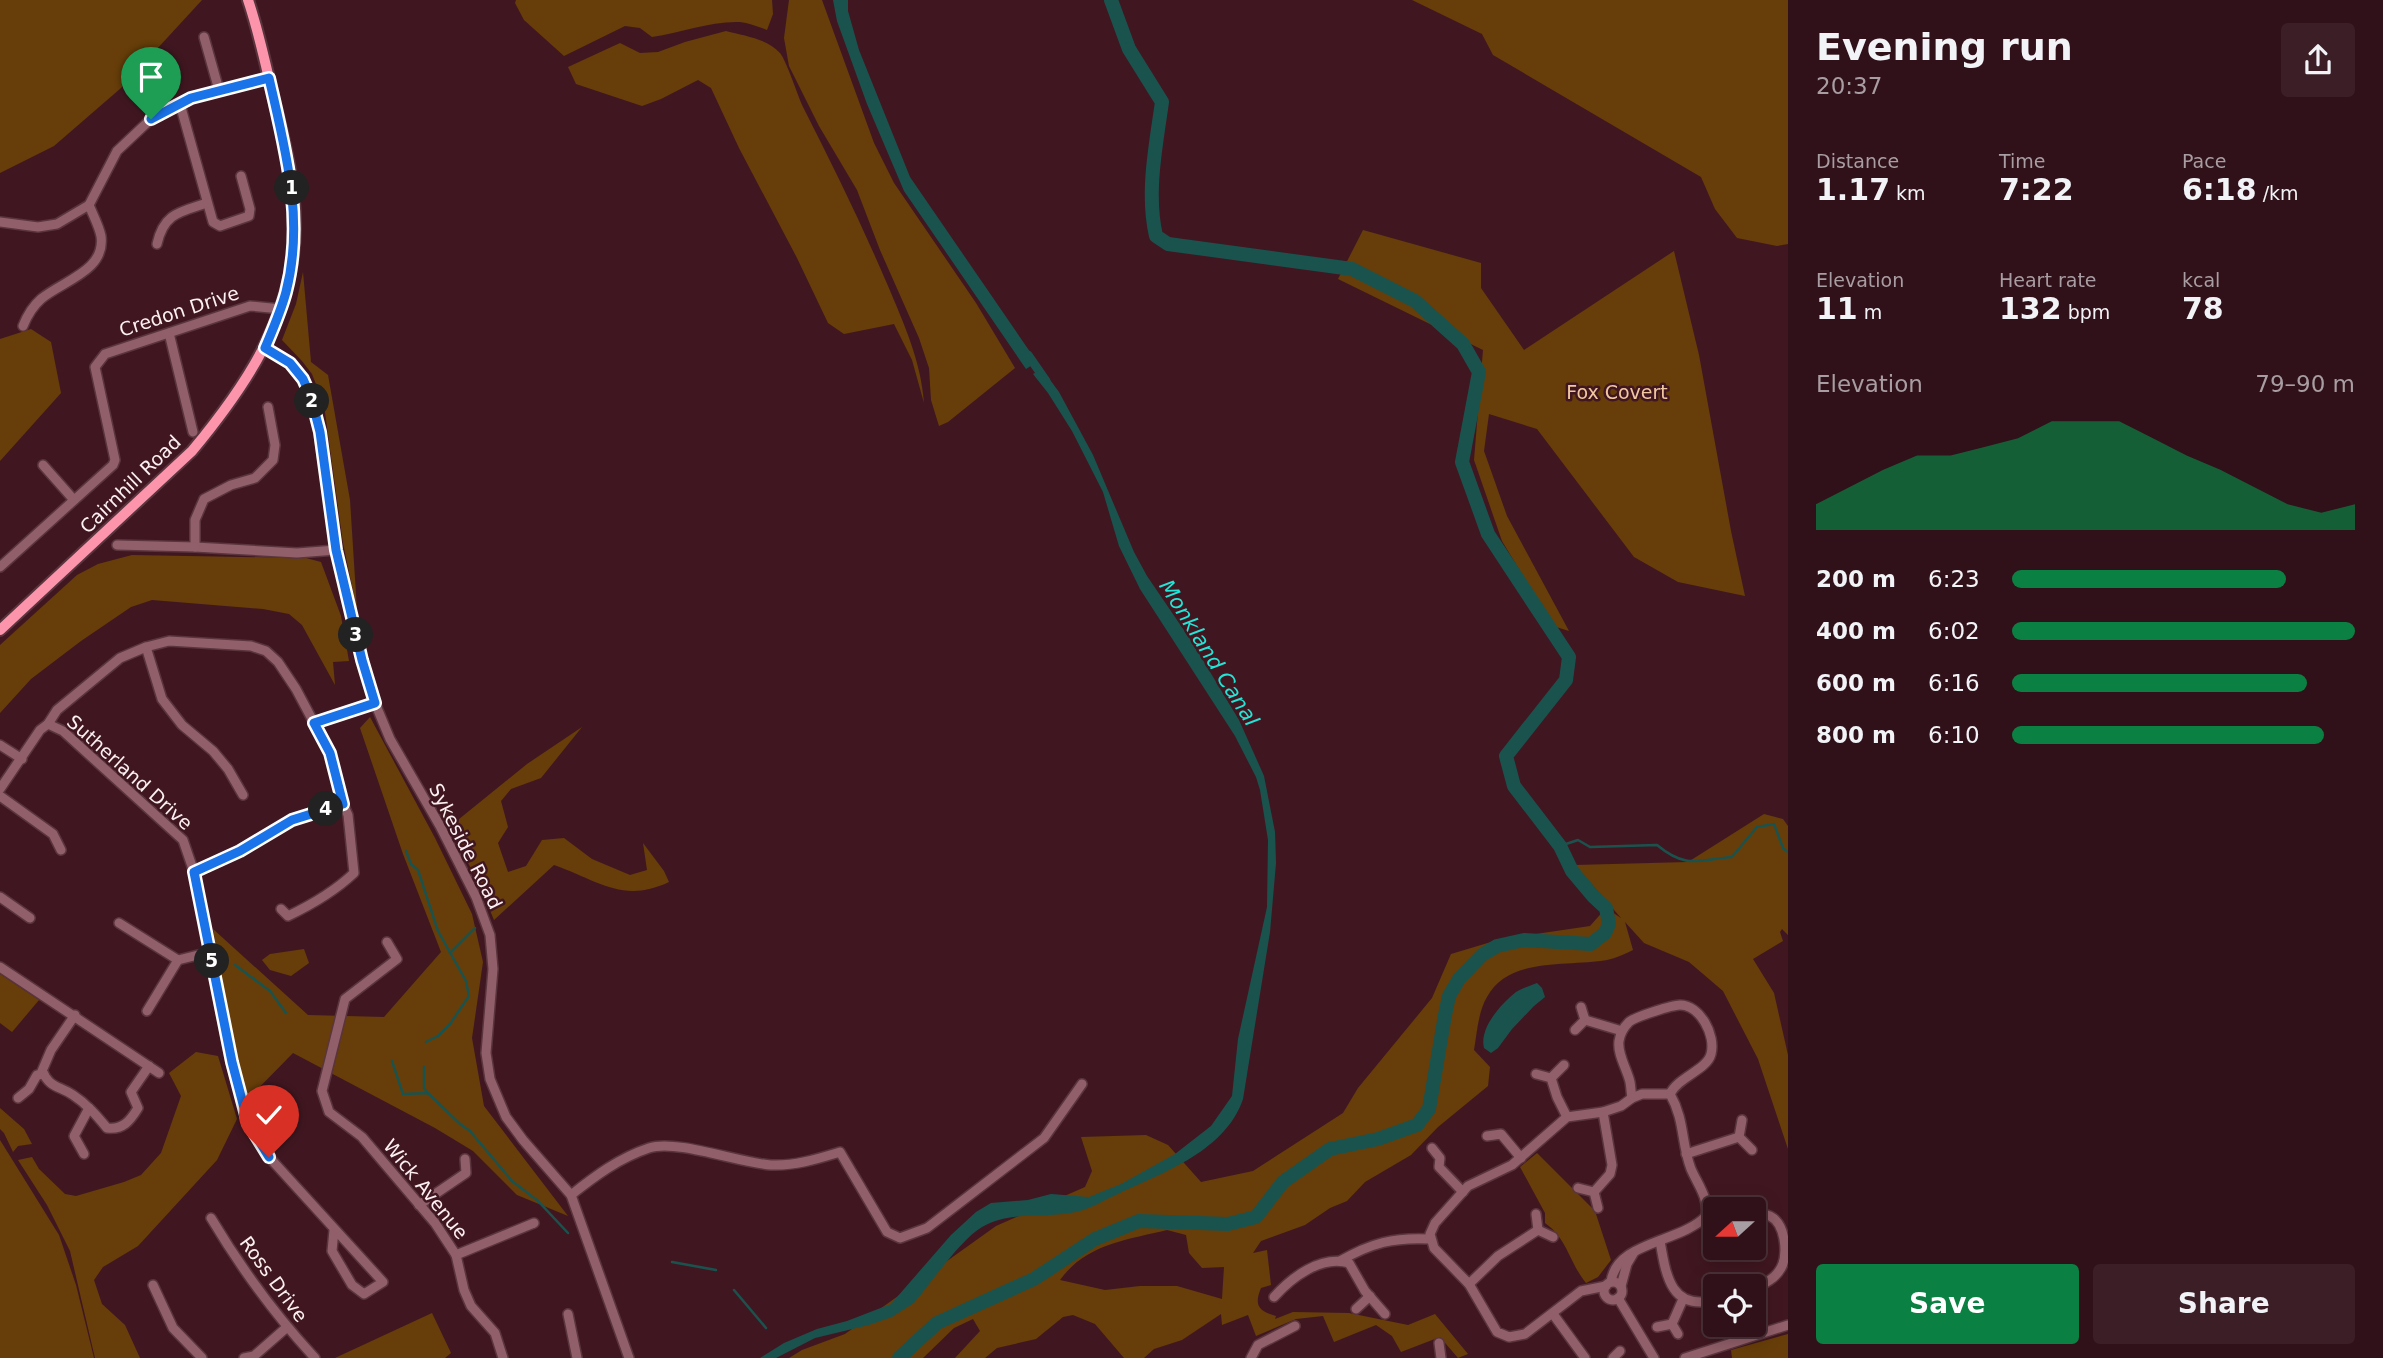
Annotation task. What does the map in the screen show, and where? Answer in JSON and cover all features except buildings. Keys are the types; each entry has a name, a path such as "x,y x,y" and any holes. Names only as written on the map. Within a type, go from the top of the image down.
{"main road":[{"name":"Cairnhill Road","path":"0,630 192,451 217,420 265,348 281,309 292,260 295,228 292,181 248,0"}],"street":[{"path":"204,37 219,90"},
{"path":"0,222 38,226 57,224 89,205 117,151 151,119 191,98 269,78"},
{"path":"180,104 213,222 219,226 249,216 250,209 241,176"},
{"path":"157,244 160,229 172,215 207,203"},
{"path":"23,326 28,314 41,298 90,267 101,251 101,235 89,205"},
{"name":"Credon Drive","path":"0,567 113,465 115,460 95,366 105,354 250,306 281,309"},
{"path":"169,333 193,432"},
{"name":"Sykeside Road","path":"265,348 290,363 303,379 311,397 320,432 336,550 375,703 390,739 440,826 476,897 489,935 493,969 486,1053 490,1079 500,1104 523,1140 571,1195 629,1358"},
{"path":"195,547 195,520 204,499 230,485 256,478 273,460 275,445 268,407"},
{"path":"43,465 74,500"},
{"path":"117,545 297,553 336,550"},
{"path":"0,789 57,710 120,658 146,646 169,641 251,646 266,652 278,662 289,679 330,753 348,815 354,873 341,885 288,916 281,909"},
{"path":"146,646 162,699 182,726 213,751 228,769 243,796"},
{"path":"314,723 375,703"},
{"name":"Sutherland Drive","path":"48,724 64,731 183,840 194,872 232,1062 248,1123 269,1157 383,1282 364,1294 352,1285 332,1251 334,1230"},
{"path":"0,745 22,759"},
{"path":"0,796 52,834 61,850"},
{"path":"194,872 240,851 292,820 343,804"},
{"path":"0,897 30,918"},
{"path":"119,923 178,960"},
{"name":"Wick Avenue","path":"387,942 397,958 345,999 322,1091 329,1112 362,1137 435,1223 456,1255 464,1290 471,1306 495,1333 503,1358"},
{"path":"147,1011 178,960 210,952"},
{"path":"0,967 159,1073"},
{"path":"1632,1098 1631,1083 1619,1045 1622,1031 1631,1020 1678,1005 1688,1007 1700,1015 1709,1033 1711,1054 1707,1061 1673,1087 1670,1094"},
{"path":"1581,1007 1585,1020"},
{"path":"75,1015 51,1050 43,1067 44,1074 52,1085 72,1094 89,1108 107,1128 114,1129 129,1122 138,1108 131,1092 149,1066"},
{"path":"1575,1030 1585,1020"},
{"path":"1585,1020 1622,1031"},
{"path":"1551,1078 1564,1065"},
{"path":"18,1098 29,1089 37,1075 44,1074"},
{"path":"1536,1074 1551,1078"},
{"path":"1551,1078 1567,1117"},
{"path":"571,1195 604,1168 651,1147 681,1148 769,1164 794,1165 840,1152 887,1232 900,1238 927,1228 1044,1138 1082,1084"},
{"path":"1621,1286 1615,1282 1607,1287 1577,1294 1521,1336 1503,1335 1497,1332 1469,1284 1434,1248 1430,1239 1435,1223 1468,1186 1512,1166 1567,1117 1603,1112 1642,1094 1670,1094"},
{"path":"1670,1094 1679,1110 1686,1154 1705,1197"},
{"path":"84,1154 74,1136 89,1108"},
{"path":"1594,1192 1610,1174 1612,1165 1603,1112"},
{"path":"1739,1137 1742,1120"},
{"path":"1488,1136 1501,1134 1521,1158"},
{"path":"1686,1154 1739,1137"},
{"path":"1739,1137 1752,1150"},
{"path":"1432,1148 1440,1158 1439,1167 1463,1192"},
{"path":"419,1205 464,1175 465,1159"},
{"path":"1578,1188 1594,1192"},
{"path":"1594,1192 1598,1208"},
{"path":"1536,1214 1538,1230"},
{"path":"1766,1215 1779,1226 1786,1251 1781,1269 1766,1283"},
{"name":"Ross Drive","path":"211,1218 232,1254 286,1328 315,1358"},
{"path":"1633,1252 1621,1286 1622,1294 1611,1299 1607,1287 1622,1258 1633,1252 1698,1225 1703,1222"},
{"path":"456,1255 534,1223"},
{"path":"1469,1284 1499,1256 1538,1230"},
{"path":"1538,1230 1553,1237"},
{"path":"1340,1261 1388,1239 1430,1239"},
{"path":"1660,1241 1668,1277 1683,1299 1703,1303"},
{"path":"1274,1297 1287,1282 1335,1259 1349,1263 1385,1314"},
{"path":"153,1284 173,1328 202,1358"},
{"path":"1356,1309 1370,1296"},
{"path":"1618,1298 1654,1358"},
{"path":"1672,1324 1683,1299"},
{"path":"568,1314 577,1358"},
{"path":"1553,1314 1585,1358"},
{"path":"1657,1327 1672,1324"},
{"path":"1672,1324 1678,1334"},
{"path":"1685,1358 1788,1325"},
{"path":"1251,1358 1258,1345 1295,1326"},
{"path":"244,1358 254,1356 286,1328"},
{"path":"1643,1341 1646,1358"},
{"path":"1439,1343 1441,1358"}],"green space":[{"path":"0,0 202,0 121,88 54,146 0,173"},
{"path":"516,0 772,0 773,14 767,30 754,25 729,22 652,37 640,28 625,26 564,56 524,20"},
{"path":"789,0 822,0 874,143 894,183 976,303 1015,368 948,422 939,426 931,400 929,368 919,338 857,190 819,126 789,66 784,38"},
{"path":"1412,0 1788,0 1788,244 1777,246 1737,238 1715,209 1701,177 1493,55 1482,34"},
{"path":"726,31 762,41 783,57 803,107 858,218 900,314 916,358 924,403 912,360 894,324 844,334 828,323 711,88 698,80 642,106 576,84 568,67 620,43 640,53 658,52"},
{"name":"Fox Covert","path":"1363,230 1481,263 1481,288 1524,350 1674,251 1699,355 1745,596 1678,582 1634,557 1537,429 1489,414 1484,451 1507,516 1569,631 1553,626 1502,541 1474,460 1483,350 1338,279"},
{"path":"303,272 311,362 328,375 350,500 357,610 343,543 324,405 312,374 282,340 296,304"},
{"path":"31,329 51,342 61,393 0,461 0,339"},
{"path":"132,555 306,558 321,562 341,616 349,661 333,662 335,685 302,625 289,614 263,609 152,600 131,607 81,641 31,679 0,713 0,645 77,575 98,564"},
{"path":"370,717 472,914 483,962 472,1038 484,1106 568,1216 517,1195 473,1151 293,1053 247,1100 231,1037 213,929 308,1015 384,1017 441,952 403,854 360,728"},
{"path":"582,727 541,778 511,789 501,801 508,827 498,843 508,872 526,866 542,840 564,838 592,859 630,875 647,870 643,843 669,882 638,891 624,890 597,883 554,865 494,920 476,877 448,828 527,764"},
{"path":"1764,814 1783,819 1788,826 1788,935 1782,929 1780,932 1783,941 1753,959 1774,993 1788,1055 1788,1149 1758,1059 1723,991 1689,962 1644,943 1625,922 1633,950 1607,960 1525,969 1497,984 1482,1009 1474,1050 1490,1067 1488,1086 1438,1127 1411,1155 1365,1182 1347,1201 1330,1208 1305,1225 1261,1241 1253,1253 1267,1250 1271,1285 1261,1288 1258,1303 1265,1312 1276,1316 1275,1319 1293,1312 1349,1313 1408,1325 1435,1314 1468,1354 1458,1358 1440,1337 1401,1352 1392,1336 1376,1325 1334,1342 1323,1316 1296,1319 1256,1336 1248,1315 1222,1325 1221,1314 1182,1340 1154,1349 1144,1358 1124,1358 1095,1324 1073,1315 1063,1317 1036,1339 997,1348 985,1358 955,1358 980,1331 973,1319 954,1328 923,1358 789,1358 802,1350 845,1334 996,1226 1085,1187 1092,1171 1081,1137 1146,1135 1168,1145 1201,1182 1253,1171 1343,1113 1358,1088 1432,998 1451,954 1501,939 1590,926 1606,908 1621,918 1575,865 1688,862","holes":["1167,1230 1186,1235 1189,1253 1202,1268 1224,1267 1222,1299 1177,1286 1105,1290 1060,1280 1082,1258 1108,1245"]},
{"path":"304,949 309,963 291,976 270,970 262,960 270,954"},
{"path":"0,974 39,1000 12,1032 0,1023"},
{"path":"196,1052 218,1056 237,1119 217,1160 138,1246 103,1267 94,1280 102,1304 125,1325 140,1358 95,1358 70,1251 47,1205 18,1160 32,1157 39,1169 65,1194 76,1196 141,1175 161,1153 181,1096 169,1073"},
{"path":"0,1108 24,1129 32,1144 18,1146 13,1152 0,1129"},
{"path":"0,1140 59,1235 76,1285 94,1358 0,1358"},
{"path":"1537,1153 1595,1211 1611,1260 1598,1277 1586,1283 1563,1243 1545,1223 1545,1213 1520,1167"},
{"path":"432,1313 451,1353 445,1358 335,1358"},
{"path":"1788,1334 1788,1358 1732,1358 1731,1350"}],"water":[{"path":"833,0 848,0 848,11 859,50 910,177 1037,362 1026,369 904,191 867,104 837,21"},
{"path":"1042,369 1059,392 1093,455 1147,576 1192,642 1239,720 1264,776 1275,832 1276,863 1270,932 1243,1099 1235,1117 1223,1132 1208,1146 1174,1167 1082,1211 1004,1218 982,1227 946,1262 914,1303 892,1317 815,1338 776,1358 760,1358 784,1343 817,1329 891,1304 951,1235 976,1212 991,1203 1028,1200 1051,1194 1089,1197 1121,1184 1175,1154 1211,1126 1232,1096 1238,1039 1267,907 1268,840 1260,790 1235,736 1140,589 1119,546 1103,492 1072,431 1033,374"},
{"path":"1537,983 1545,997 1512,1029 1498,1048 1491,1053 1484,1048 1485,1033 1498,1010 1516,992"}],"waterway":[{"path":"899,1358 937,1323 1034,1279 1095,1239 1139,1221 1228,1224 1256,1217 1283,1182 1330,1149 1378,1139 1417,1125 1429,1109 1449,996 1459,979 1482,955 1497,946 1524,940 1591,944 1605,933 1609,924 1606,908 1572,871 1560,846 1514,786 1506,756 1566,680 1569,657 1488,534 1462,462 1479,372 1463,344 1415,301 1352,269 1168,244 1156,236 1152,186 1162,102 1129,49 1111,0"},
{"name":"Monkland Canal","path":"1028,355 1046,381"},
{"path":"1560,846 1578,840 1590,847 1657,845 1676,857 1701,861 1732,857 1757,827 1774,824 1783,848 1788,852"},
{"path":"406,851 411,864 418,870 438,931 466,981 469,996 450,1024 438,1036 426,1042"},
{"path":"450,953 475,928"},
{"path":"235,965 270,991 286,1013"},
{"path":"392,1061 403,1094 428,1093 470,1131 512,1181 538,1201 568,1233"},
{"path":"424,1067 424,1088 428,1093"},
{"path":"672,1262 716,1270"},
{"path":"734,1290 766,1328"}],"route":[{"path":"151,119 191,98 269,78 292,181 295,228 286,290 265,348 290,363 303,379 311,397 320,432 336,550 375,703 314,723 330,753 343,804 292,820 240,851 194,872 232,1062 248,1123 269,1157"}]}
